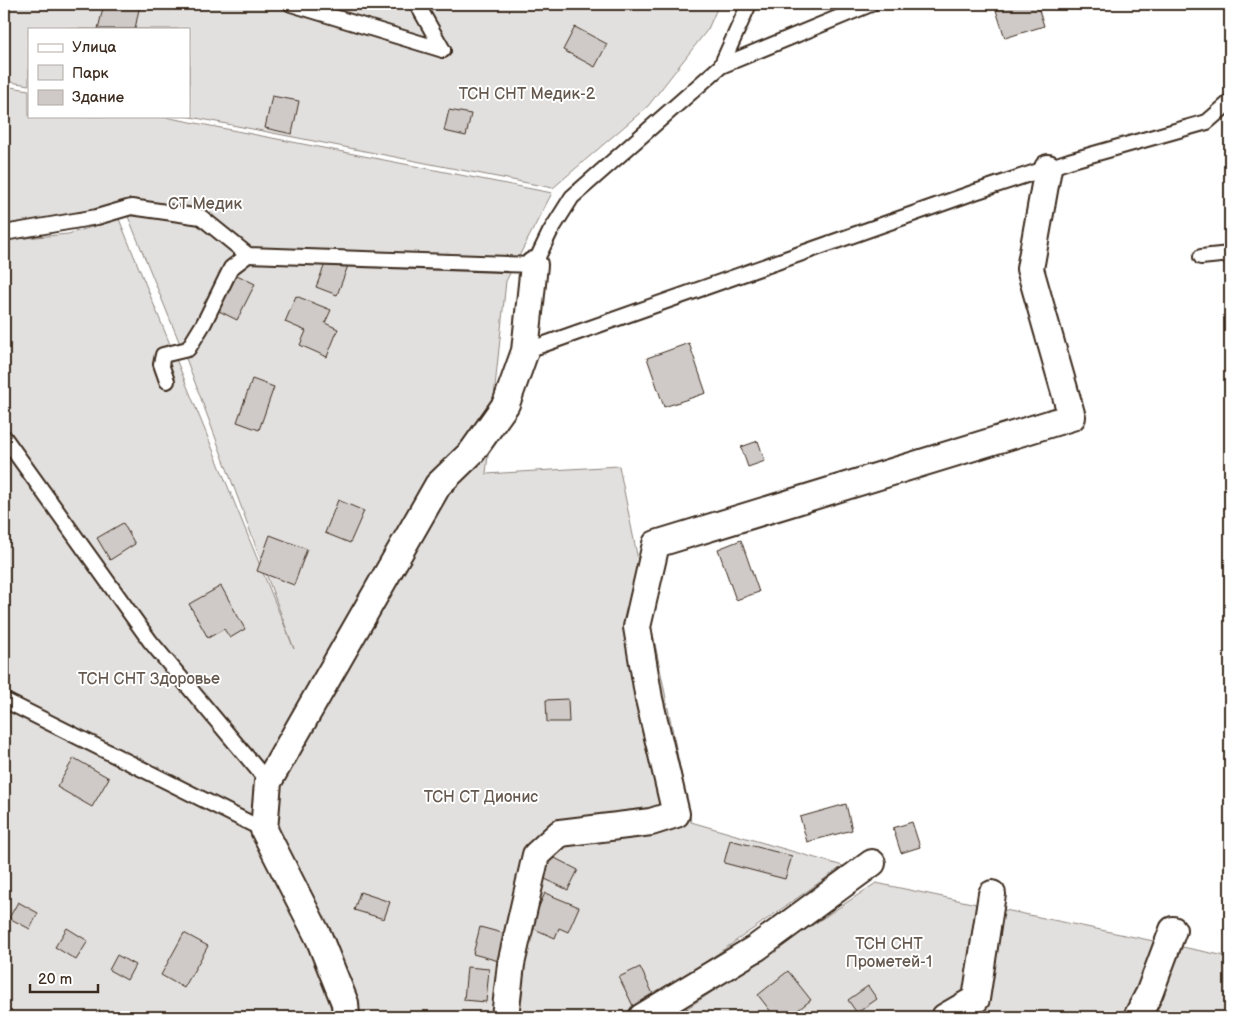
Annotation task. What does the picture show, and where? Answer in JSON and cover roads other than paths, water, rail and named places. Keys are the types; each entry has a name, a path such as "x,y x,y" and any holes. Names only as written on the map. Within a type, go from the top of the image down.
{"street":[{"path":"505,1017 511,964 536,855 560,833 651,822 676,814 649,699 637,627 656,544 1072,417 1030,269 1048,168"},
{"path":"346,1017 344,1003 319,938 264,830 268,782 438,485 472,452 506,404 525,351 534,265"},
{"path":"642,1017 756,948 872,863"},
{"path":"945,1017 976,999 992,894"},
{"path":"1137,1017 1149,994 1173,930"}],"lane":[{"path":"291,4 443,50 417,4"},
{"path":"721,66 749,4"},
{"path":"4,233 96,217 131,207 201,217 248,255 534,265 550,232 572,197 721,66 871,4"},
{"path":"525,351 974,192 1048,168 1207,122 1230,102"},
{"path":"1201,257 1230,254"},
{"path":"167,381 161,364 163,355 188,349 204,323 231,268 248,255"},
{"path":"4,437 150,641 268,782"},
{"path":"4,700 264,830"}],"park label":[{"name":"ТСН СНТ Медик-2","path":"527,93"},
{"name":"СТ Медик","path":"205,203"},
{"name":"ТСН СНТ Здоровье","path":"149,678"},
{"name":"ТСН СТ Дионис","path":"481,796"},
{"name":"ТСН СНТ Прометей-1","path":"889,952"}]}
